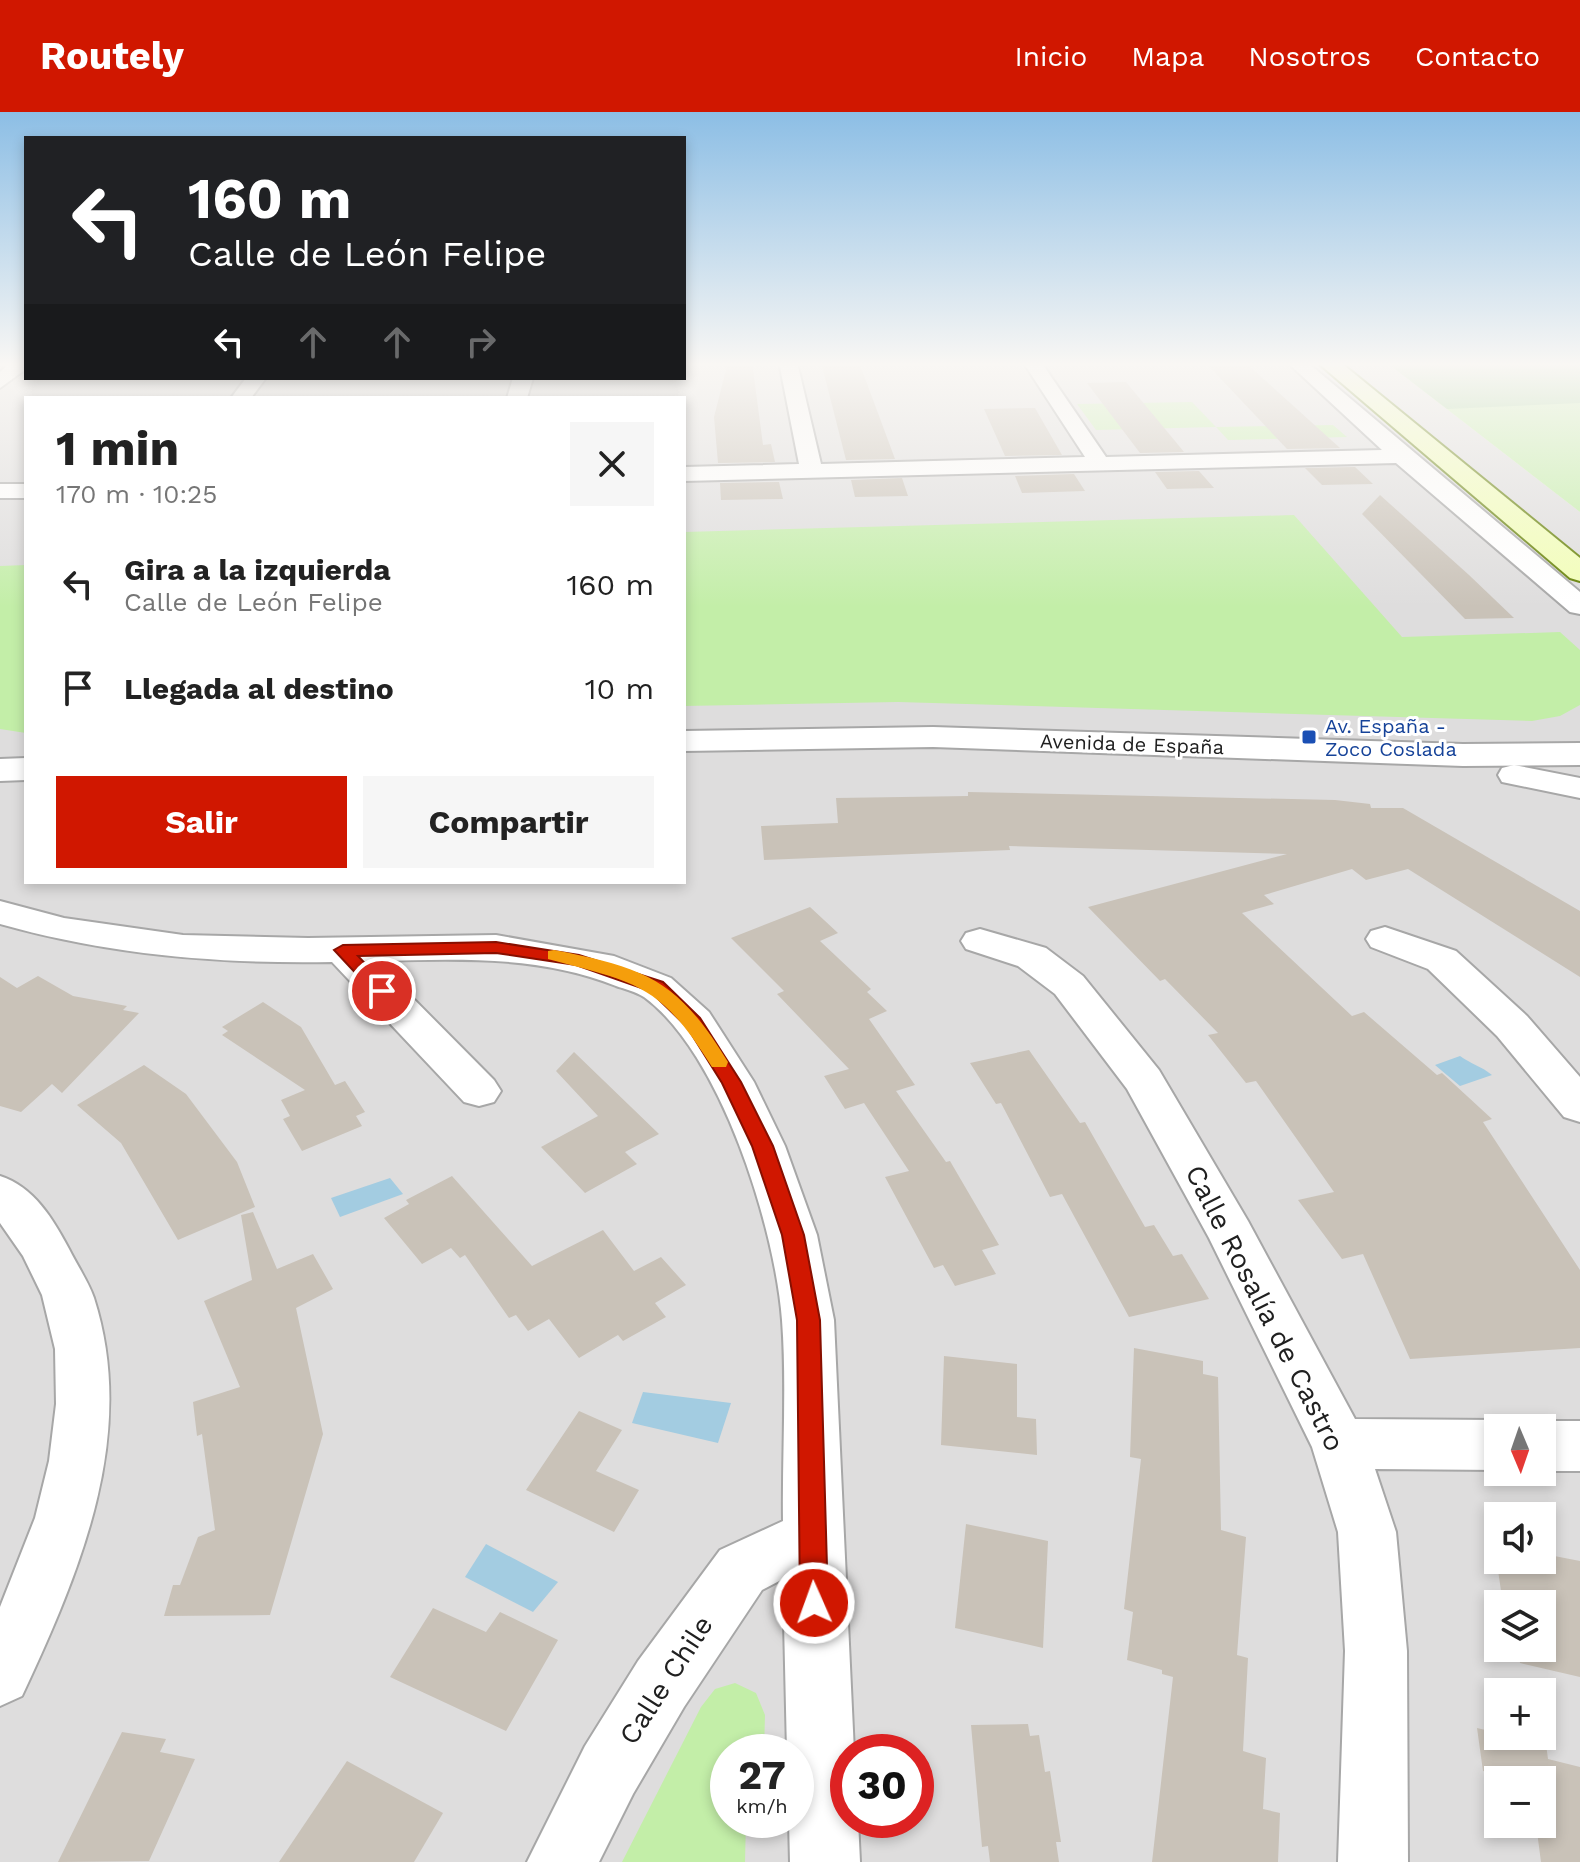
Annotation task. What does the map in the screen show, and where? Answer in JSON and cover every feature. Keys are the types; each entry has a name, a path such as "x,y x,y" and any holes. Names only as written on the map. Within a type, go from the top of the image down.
{"main road":[{"path":"1425,444 1580,572"},
{"path":"1452,444 1580,546"}],"street":[{"path":"806,444 812,471"},
{"path":"1086,444 1100,464"},
{"path":"1387,444 1580,606"},
{"path":"686,474 1401,456"},
{"path":"0,491 24,491"},
{"name":"Avenida de España","path":"686,741 933,737 1463,755 1580,754"},
{"name":"Avenida de España","path":"686,760 932,756 1514,775 1580,774"},
{"path":"0,770 24,769"},
{"name":"Avenida de España","path":"1514,775 1580,788"},
{"path":"0,790 24,788"},
{"path":"0,912 112,940 216,948 343,950 496,947 537,952 600,965 657,987 694,1022 732,1082 762,1146 793,1235 808,1320 812,1541 825,1862"},
{"path":"1385,939 1442,960 1512,1026 1580,1106"},
{"name":"Calle Rosalía de Castro","path":"980,941 1032,957 1069,985 1144,1081 1231,1234 1339,1444 1367,1532 1376,1651 1373,1862"},
{"path":"343,950 479,1091"},
{"path":"0,1194 16,1206 60,1272 77,1324 82,1376 81,1435 68,1502 43,1582 0,1674"},
{"path":"1339,1444 1484,1445"},
{"path":"1556,1446 1580,1446"},
{"name":"Calle Chile","path":"562,1862 609,1770 661,1684 741,1570 779,1550 812,1541"}],"shaded area":[{"path":"0,444 24,444 24,884 686,884 686,444 1492,444 1580,512 1580,1862 0,1862"}],"green space":[{"path":"1492,444 1580,444 1580,512"},
{"path":"1294,515 1402,637 1560,632 1580,650 1580,705 1560,716 1532,721 898,702 686,706 686,532"},
{"path":"24,565 24,733 0,729 0,566"},
{"path":"735,1683 756,1693 765,1715 764,1734 710,1734 710,1838 746,1838 745,1862 622,1862 701,1707 715,1689"}],"water":[{"path":"1460,1056 1492,1075 1460,1086 1435,1065"},
{"path":"390,1178 403,1194 340,1217 331,1198"},
{"path":"643,1392 731,1403 718,1443 632,1423"},
{"path":"486,1544 558,1582 533,1612 465,1577"}],"building":[{"path":"716,444 771,444 775,462 718,463"},
{"path":"842,444 889,444 895,459 846,460"},
{"path":"999,444 1055,444 1062,455 1005,456"},
{"path":"1133,444 1177,444 1184,452 1140,453"},
{"path":"1282,444 1335,444 1340,448 1287,449"},
{"path":"1355,467 1373,484 1322,485 1305,468"},
{"path":"1199,471 1214,488 1167,489 1155,472"},
{"path":"1074,474 1085,491 1022,493 1015,476"},
{"path":"902,478 908,496 855,497 851,480"},
{"path":"779,482 783,499 721,500 720,483"},
{"path":"1380,495 1514,618 1465,619 1362,514"},
{"path":"968,792 1335,800 1370,804 1371,808 1403,808 1580,911 1580,977 1408,869 1366,880 1352,869 1264,895 1274,904 1242,913 1352,1016 1364,1012 1437,1075 1442,1073 1492,1119 1483,1122 1580,1270 1580,1348 1410,1359 1363,1254 1342,1259 1298,1200 1334,1192 1256,1081 1246,1083 1208,1035 1218,1033 1165,979 1160,981 1088,907 1287,854 1009,846 1010,850 764,860 761,826 838,823 836,798 968,796"},
{"path":"810,907 838,933 820,941 871,989 867,992 887,1011 869,1019 915,1085 896,1091 946,1162 950,1161 999,1245 982,1250 996,1274 955,1286 943,1265 934,1268 885,1177 909,1171 864,1103 845,1109 824,1076 849,1069 777,994 784,991 731,938"},
{"path":"38,976 73,996 127,1006 123,1010 139,1013 62,1093 52,1084 21,1112 0,1106 0,977 17,988"},
{"path":"263,1002 301,1027 335,1085 345,1081 365,1112 356,1116 362,1126 302,1151 283,1119 290,1116 281,1100 305,1090 222,1035 228,1031 222,1027"},
{"path":"1029,1050 1080,1123 1085,1122 1145,1227 1154,1225 1173,1256 1182,1254 1209,1299 1129,1317 1062,1194 1050,1197 1001,1103 996,1104 970,1063"},
{"path":"574,1052 659,1134 625,1152 637,1164 585,1193 541,1147 598,1116 556,1071"},
{"path":"144,1065 186,1094 237,1162 255,1207 178,1240 121,1143 77,1105"},
{"path":"452,1176 532,1266 603,1230 634,1271 661,1257 686,1285 655,1303 666,1317 623,1341 618,1335 579,1358 549,1319 528,1331 516,1315 509,1318 465,1255 460,1258 451,1248 422,1264 384,1218 409,1204 406,1200"},
{"path":"253,1212 277,1269 313,1254 333,1289 296,1308 323,1434 270,1615 164,1616 173,1585 180,1585 198,1537 215,1530 202,1434 197,1436 193,1402 240,1387 204,1301 252,1280 241,1215"},
{"path":"1134,1348 1203,1361 1203,1374 1218,1377 1221,1530 1246,1537 1237,1655 1248,1658 1243,1751 1266,1758 1263,1809 1280,1813 1278,1862 1152,1862 1173,1677 1162,1674 1162,1670 1127,1660 1133,1612 1124,1609 1141,1459 1130,1457"},
{"path":"944,1356 1017,1364 1017,1417 1036,1419 1037,1455 941,1445"},
{"path":"579,1411 622,1430 596,1471 639,1490 614,1532 526,1490"},
{"path":"966,1524 1048,1541 1043,1648 955,1628"},
{"path":"1556,1556 1580,1561 1580,1677 1520,1663 1556,1662 1556,1590 1501,1590 1499,1574 1556,1574"},
{"path":"433,1608 486,1632 500,1612 558,1640 506,1731 390,1677"},
{"path":"1028,1724 1030,1736 1039,1735 1045,1772 1050,1771 1061,1842 1056,1842 1059,1862 990,1862 988,1846 982,1847 971,1725"},
{"path":"1477,1728 1484,1730 1484,1750 1547,1750 1548,1759 1580,1767 1580,1862 1541,1862 1538,1838 1556,1838 1556,1766 1484,1766 1483,1771"},
{"path":"122,1732 166,1739 160,1752 195,1759 149,1861 58,1862"},
{"path":"347,1761 443,1813 414,1862 279,1862"}],"slow traffic":[{"path":"554,955 600,965 657,987 694,1022 719,1062"}],"place":[{"name":"Av. España - Zoco Coslada","path":"1309,737"}],"route":[{"path":"382,991 343,950 496,947 579,960 657,987 694,1022 732,1082 762,1146 793,1235 808,1320 814,1603"}]}
